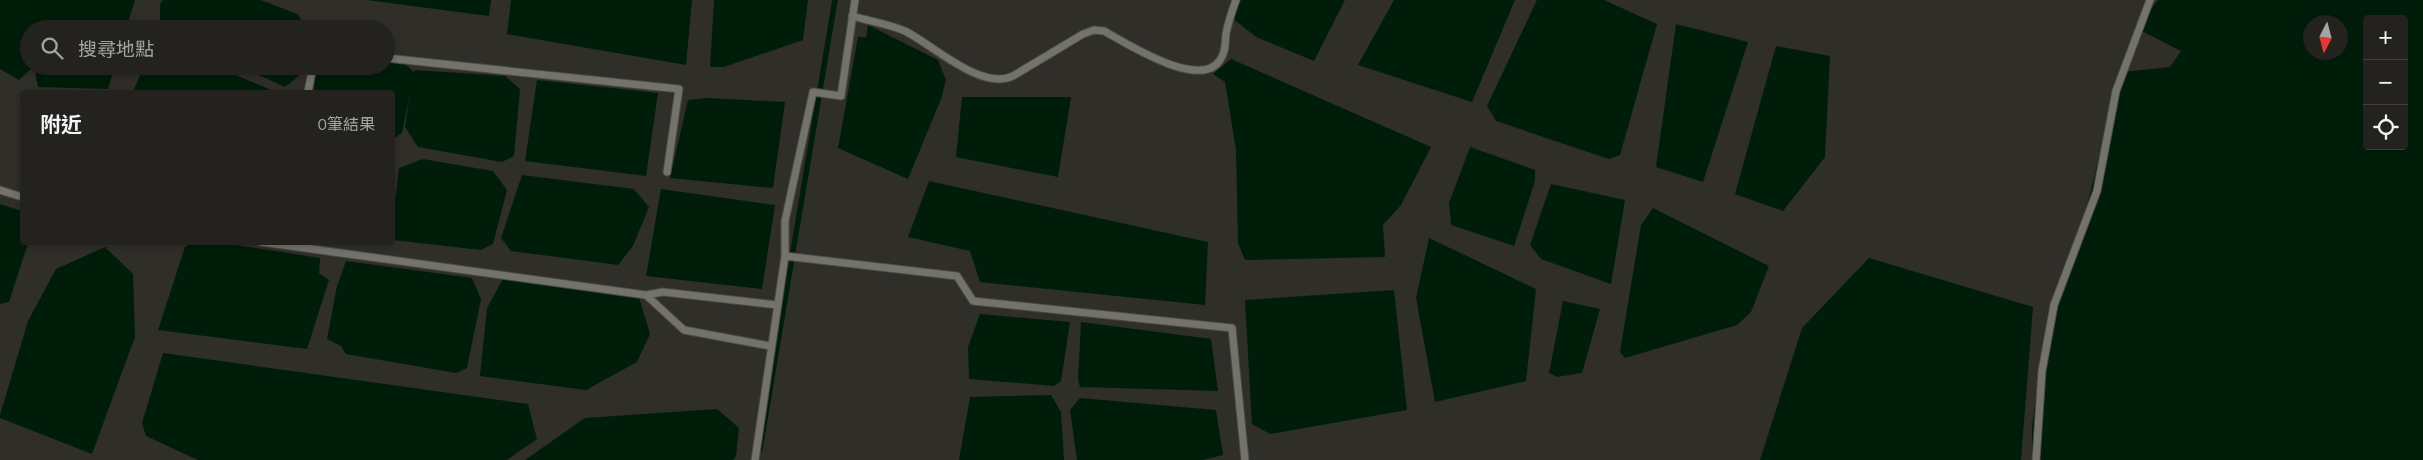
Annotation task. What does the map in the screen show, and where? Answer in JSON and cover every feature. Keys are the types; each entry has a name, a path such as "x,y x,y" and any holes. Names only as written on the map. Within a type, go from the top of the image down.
{"lane":[{"path":"755,460 770,346 785,256 785,221 813,92 842,96 855,0"},
{"path":"852,16 904,31 968,69 993,80 1006,79 1013,76 1083,34 1094,30 1104,31 1176,68 1196,70 1210,67 1220,62 1225,49 1226,32 1236,0"},
{"path":"2036,460 2042,371 2054,305 2097,191 2116,91 2150,0"},
{"path":"395,59 679,89 667,172"},
{"path":"308,90 311,75"},
{"path":"0,190 20,196"},
{"path":"304,246 646,295 663,292 777,305"},
{"path":"785,256 957,276 973,301 1232,328 1246,460"},
{"path":"646,295 684,330 770,346"}],"shaded area":[{"path":"0,0 135,0 129,20 20,20 20,75 24,75 19,80 0,69"},
{"path":"163,0 261,0 297,14 301,20 160,20 160,4"},
{"path":"367,0 491,0 489,16"},
{"path":"511,0 692,0 686,65 507,34"},
{"path":"714,0 808,0 803,40 724,67 710,67"},
{"path":"1236,0 1345,0 1314,61 1256,37 1230,16"},
{"path":"1394,0 1515,0 1472,102 1358,65"},
{"path":"1537,0 1604,0 1657,24 1620,155 1609,159 1496,121 1487,106"},
{"path":"2158,0 2423,0 2423,460 2032,460 2032,427 2048,312 2083,221 2121,72 2170,67 2181,51 2136,28"},
{"path":"1676,24 1748,42 1703,182 1656,167"},
{"path":"868,25 938,60 946,80 941,99 908,179 838,148 858,37 866,37"},
{"path":"1776,46 1830,56 1825,157 1783,211 1735,194"},
{"path":"1231,59 1431,147 1401,205 1383,225 1385,257 1245,260 1238,243 1236,150 1225,82 1213,74"},
{"path":"395,62 405,64 414,72 415,70 505,76 520,89 514,156 502,162 418,147 405,127 410,94 402,133 395,138 395,90 314,90 315,75 395,75"},
{"path":"36,75 112,75 108,89 38,87"},
{"path":"140,75 235,75 271,90 134,90"},
{"path":"259,75 300,75 285,87"},
{"path":"537,80 658,93 646,176 525,161"},
{"path":"962,97 1071,97 1058,177 956,157"},
{"path":"708,98 785,102 773,188 670,178 688,100"},
{"path":"1470,147 1535,170 1535,181 1514,246 1451,225 1449,203"},
{"path":"423,159 493,171 507,190 493,244 481,250 395,240 395,201 399,168"},
{"path":"522,175 634,189 649,207 633,246 618,265 511,251 501,238"},
{"path":"929,181 1208,242 1205,305 980,282 970,251 908,237"},
{"path":"1551,184 1625,200 1611,284 1541,259 1530,245"},
{"path":"661,189 775,205 762,289 646,276"},
{"path":"0,204 20,210 20,245 27,245 9,302 0,304"},
{"path":"1653,208 1769,266 1751,312 1737,325 1625,358 1620,352 1641,225"},
{"path":"1429,238 1536,289 1526,381 1435,402 1416,298"},
{"path":"187,245 236,245 320,258 319,273 329,280 307,349 158,330 185,247"},
{"path":"105,247 133,274 135,337 92,454 0,418 0,415 28,321 56,269"},
{"path":"1869,258 2033,307 2021,460 1760,460 1802,328"},
{"path":"346,261 472,278 481,299 467,368 456,373 346,354 341,346 327,339 337,286"},
{"path":"503,279 639,297 650,334 637,362 586,390 480,376 487,308"},
{"path":"1394,290 1407,410 1270,434 1252,424 1245,300"},
{"path":"1563,301 1600,309 1582,373 1557,377 1549,373"},
{"path":"980,314 1070,322 1061,381 1054,386 969,379 968,347"},
{"path":"1081,322 1211,339 1218,391 1080,387 1078,379"},
{"path":"163,353 528,404 537,439 507,460 198,460 146,436 142,423"},
{"path":"1051,395 1061,412 1064,460 959,460 970,397"},
{"path":"1080,398 1216,410 1223,455 1203,460 1077,460 1070,410"},
{"path":"717,409 739,428 736,456 733,460 525,460 585,418"}],"waterway":[{"path":"760,449 835,0"}]}
